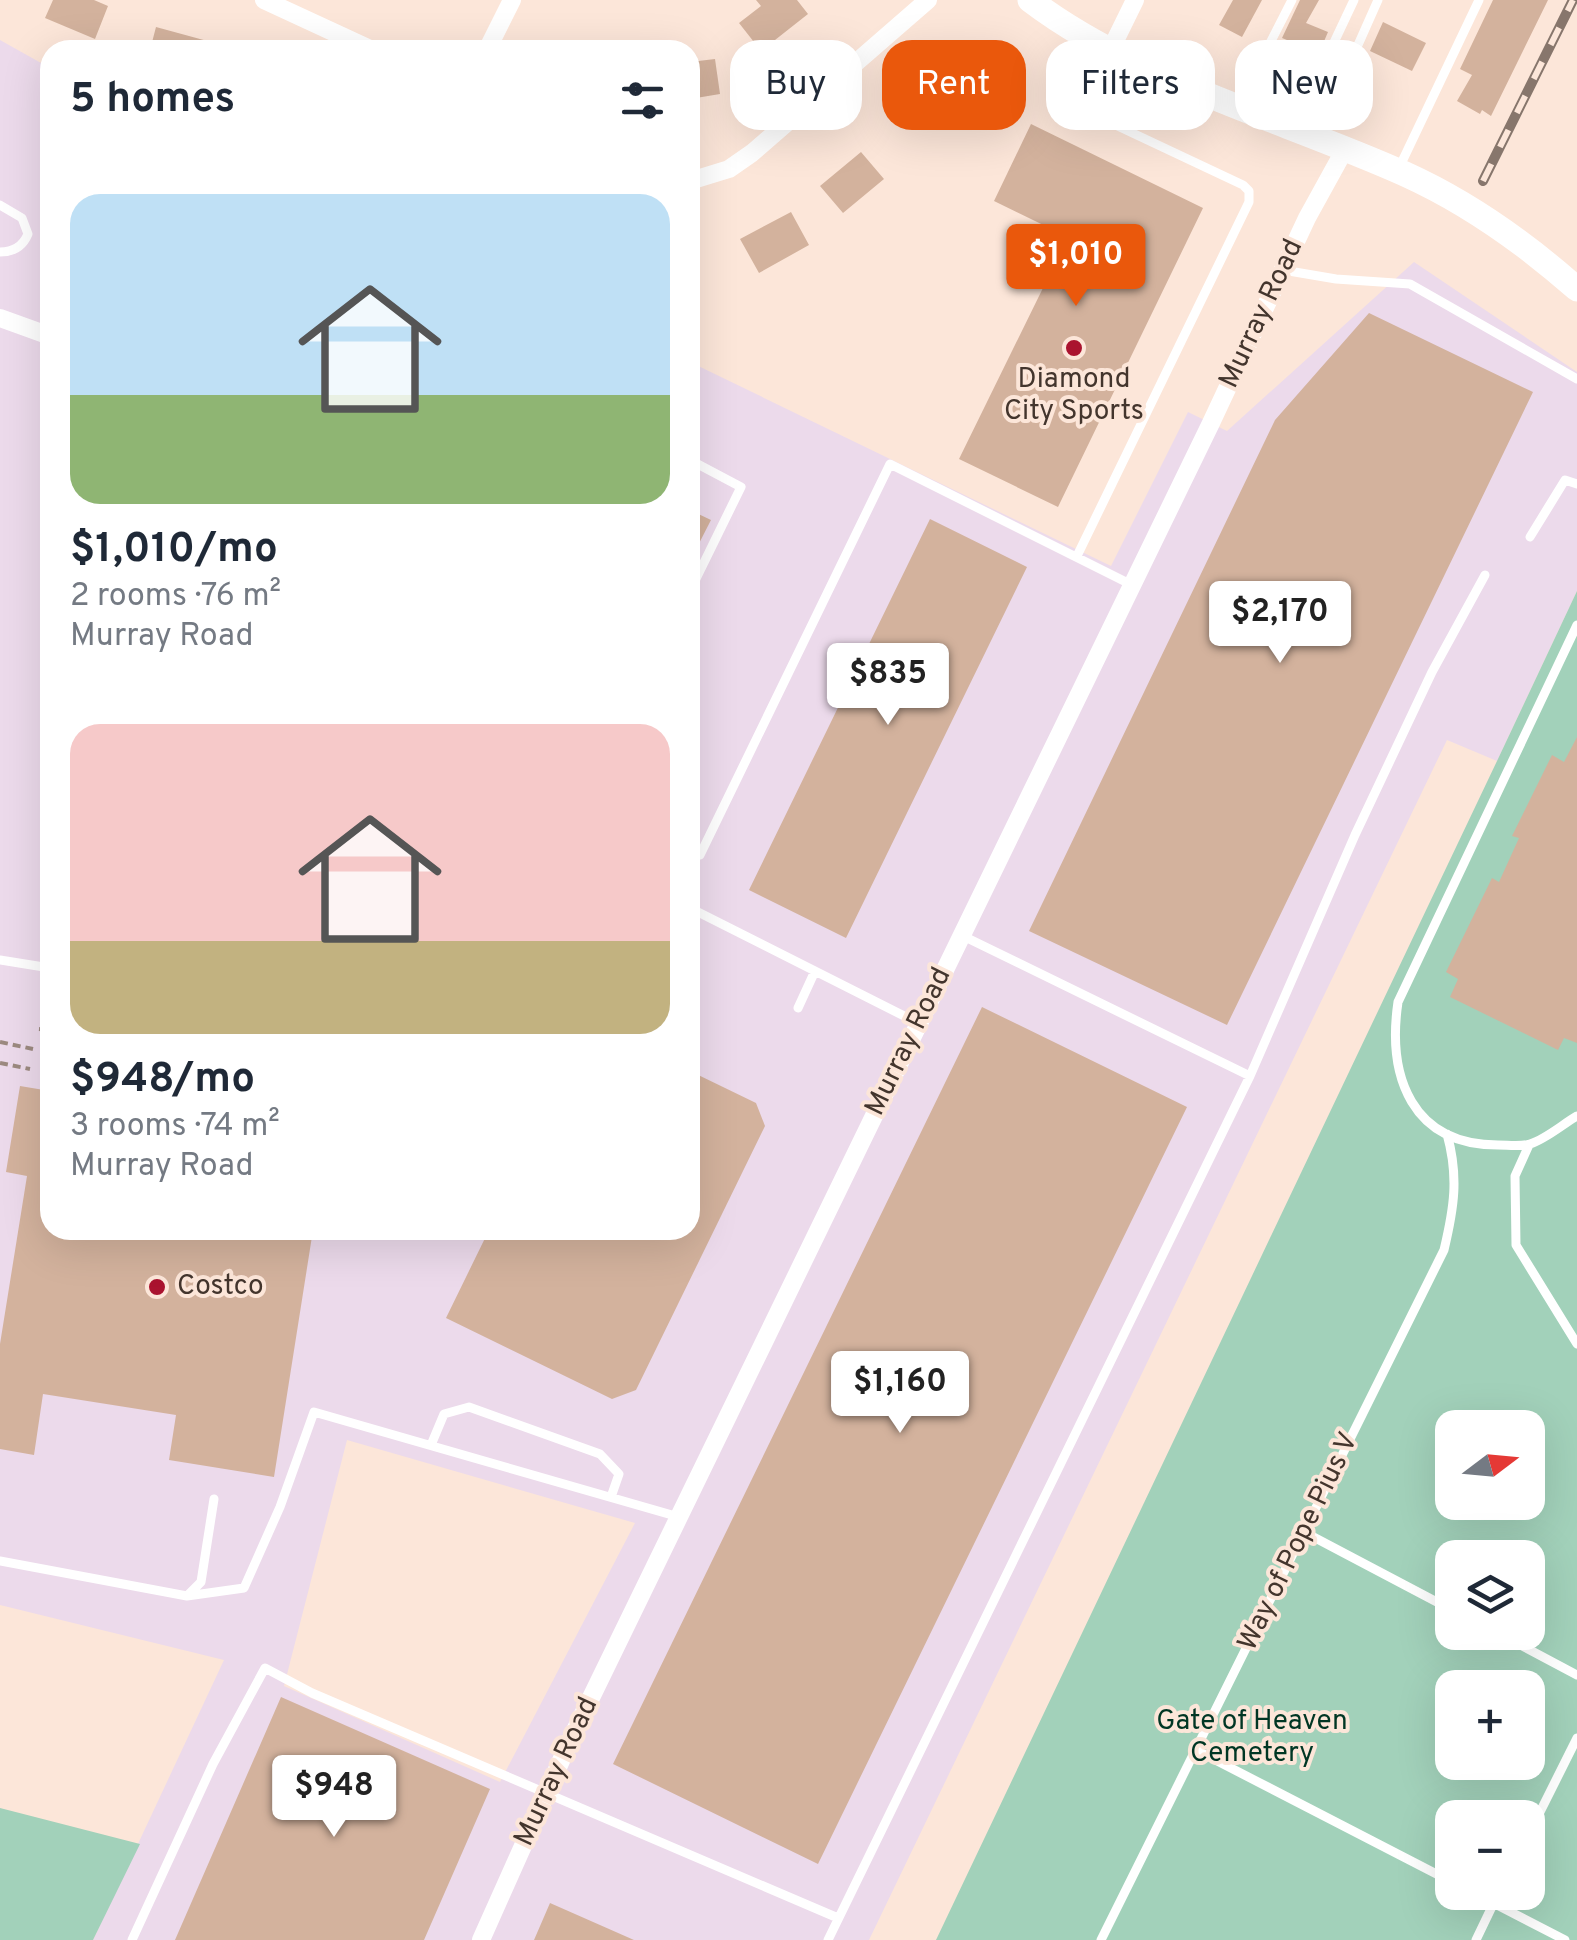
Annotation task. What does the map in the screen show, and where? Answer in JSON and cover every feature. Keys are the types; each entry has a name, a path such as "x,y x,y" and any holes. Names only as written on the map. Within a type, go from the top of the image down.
{"main road":[{"path":"1030,0 1096,40"},
{"path":"1298,130 1398,171 1482,218 1577,289"}],"street":[{"path":"264,0 350,40"},
{"path":"492,40 512,0"},
{"path":"700,178 728,169 752,153 928,0"},
{"path":"1115,40 1135,0"},
{"name":"Murray Road","path":"481,1940 546,1794 679,1517 1345,149"},
{"path":"0,318 40,332"}],"lane":[{"path":"1271,40 1292,0"},
{"path":"1305,133 1354,0"},
{"path":"1305,133 1378,0"},
{"path":"1398,171 1479,0"},
{"path":"1077,556 1250,202 1243,185 1126,130"},
{"path":"0,205 22,218 28,234 24,243 10,252 0,252"},
{"path":"1283,270 1336,279 1410,284 1577,378"},
{"path":"700,856 890,464 1132,585"},
{"path":"700,465 741,488 700,571"},
{"path":"1530,537 1565,480 1577,484"},
{"path":"828,1940 1250,1076 1302,964 1355,834 1432,672 1485,575"},
{"path":"1577,625 1398,1002 1394,1028 1406,1098 1421,1116 1448,1134 1480,1145 1529,1145 1577,1116"},
{"path":"700,913 918,1022"},
{"path":"960,935 1250,1076"},
{"path":"0,960 40,966"},
{"path":"798,1008 815,971"},
{"name":"Way of Pope Pius V","path":"1102,1940 1444,1250 1456,1203 1448,1134"},
{"path":"1529,1145 1515,1176 1516,1245 1577,1344"},
{"path":"431,1446 444,1414 469,1408 600,1454 619,1474 611,1497"},
{"path":"0,1562 177,1596 244,1588 280,1507 314,1412 679,1517"},
{"path":"187,1596 201,1582 214,1500"},
{"path":"1304,1532 1435,1601"},
{"path":"1530,1650 1577,1675"},
{"path":"132,1940 213,1764 264,1668 312,1693 838,1918"},
{"path":"1545,1802 1577,1738"},
{"path":"1196,1750 1435,1873"},
{"path":"1476,1940 1491,1910"},
{"path":"1506,1910 1565,1940"}],"path":[{"path":"0,1042 33,1049"},
{"path":"0,1063 30,1069"}],"shaded area":[{"path":"0,40 40,62 40,1240 700,1240 700,367 1111,566 1188,412 1227,431 1414,262 1577,372 1577,591 1497,761 1447,740 869,1940 93,1940 224,1660 0,1605","holes":["347,1440 635,1523 500,1782 284,1686"]}],"green space":[{"name":"Gate of Heaven Cemetery","path":"1577,591 1577,1940 936,1940"},
{"path":"0,1808 140,1844 93,1940 0,1940"}],"building":[{"path":"53,0 94,0 108,6 95,39 45,18"},
{"path":"756,0 797,0 808,14 775,40 752,40 739,23 761,6"},
{"path":"1233,0 1262,0 1242,37 1219,25"},
{"path":"1300,0 1319,0 1306,23 1328,32 1325,40 1282,38"},
{"path":"1493,0 1548,0 1491,116 1457,101 1472,75 1460,69"},
{"path":"1383,22 1426,43 1412,71 1373,52"},
{"path":"156,27 204,40 153,40"},
{"path":"715,59 720,94 700,97 700,61"},
{"name":"Diamond City Sports","path":"1031,124 1203,208 1058,507 959,459 1068,237 994,201"},
{"path":"861,152 884,179 843,213 820,186"},
{"path":"791,212 809,245 759,273 740,239"},
{"path":"1369,313 1533,392 1227,1025 1029,931 1275,420"},
{"path":"700,515 711,520 700,541"},
{"path":"930,519 1027,567 846,938 749,890"},
{"path":"1577,737 1577,1043 1564,1038 1558,1050 1450,997 1458,979 1446,972 1492,878 1499,882 1519,838 1512,836 1552,755 1564,762"},
{"path":"982,1007 1187,1107 818,1864 613,1764"},
{"path":"700,1076 756,1103 765,1126 636,1390 612,1399 446,1318 484,1240 700,1240"},
{"name":"Costco","path":"20,1086 40,1089 40,1240 311,1240 274,1477 169,1460 176,1415 43,1394 34,1455 0,1449 0,1344 27,1176 6,1172"},
{"path":"281,1697 490,1789 424,1940 175,1940"},
{"path":"550,1903 634,1940 534,1940"}],"railway":[{"path":"1483,181 1573,0"}],"place":[{"name":"Diamond City Sports","path":"1074,348"},
{"name":"Costco","path":"157,1287"}]}
